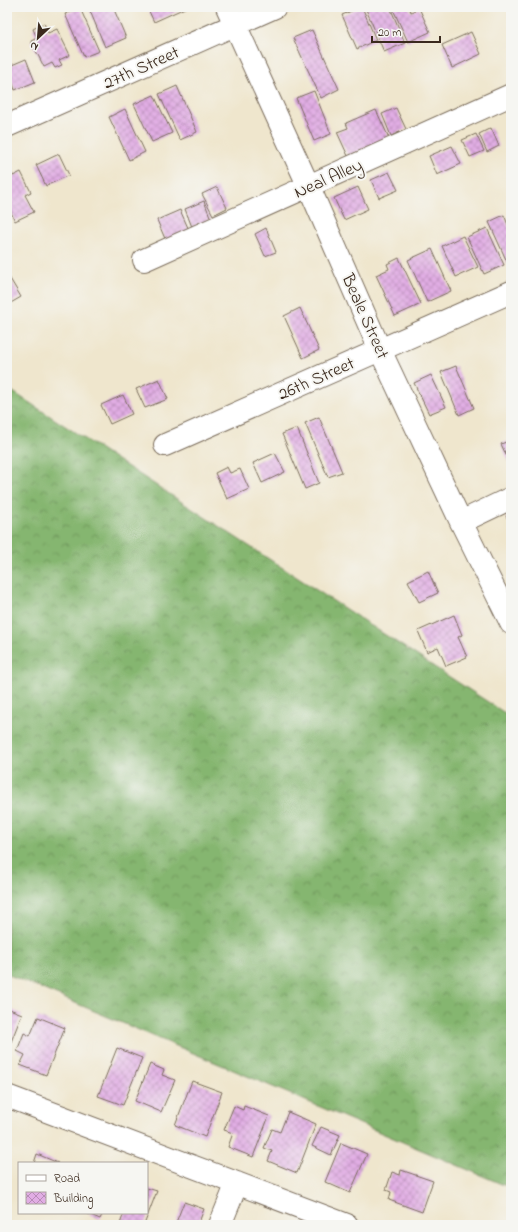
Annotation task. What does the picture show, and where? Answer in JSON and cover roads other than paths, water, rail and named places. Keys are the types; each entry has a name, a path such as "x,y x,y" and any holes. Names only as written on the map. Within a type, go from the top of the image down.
{"street":[{"name":"27th Street","path":"7,126 231,16 275,7"},
{"name":"Beale Street","path":"231,16 309,187 380,350 461,522 511,623"},
{"name":"Neal Alley","path":"144,260 511,95"},
{"name":"26th Street","path":"165,445 511,292"},
{"path":"461,522 511,498"},
{"path":"7,1096 347,1225"},
{"path":"220,1225 237,1183"}]}
